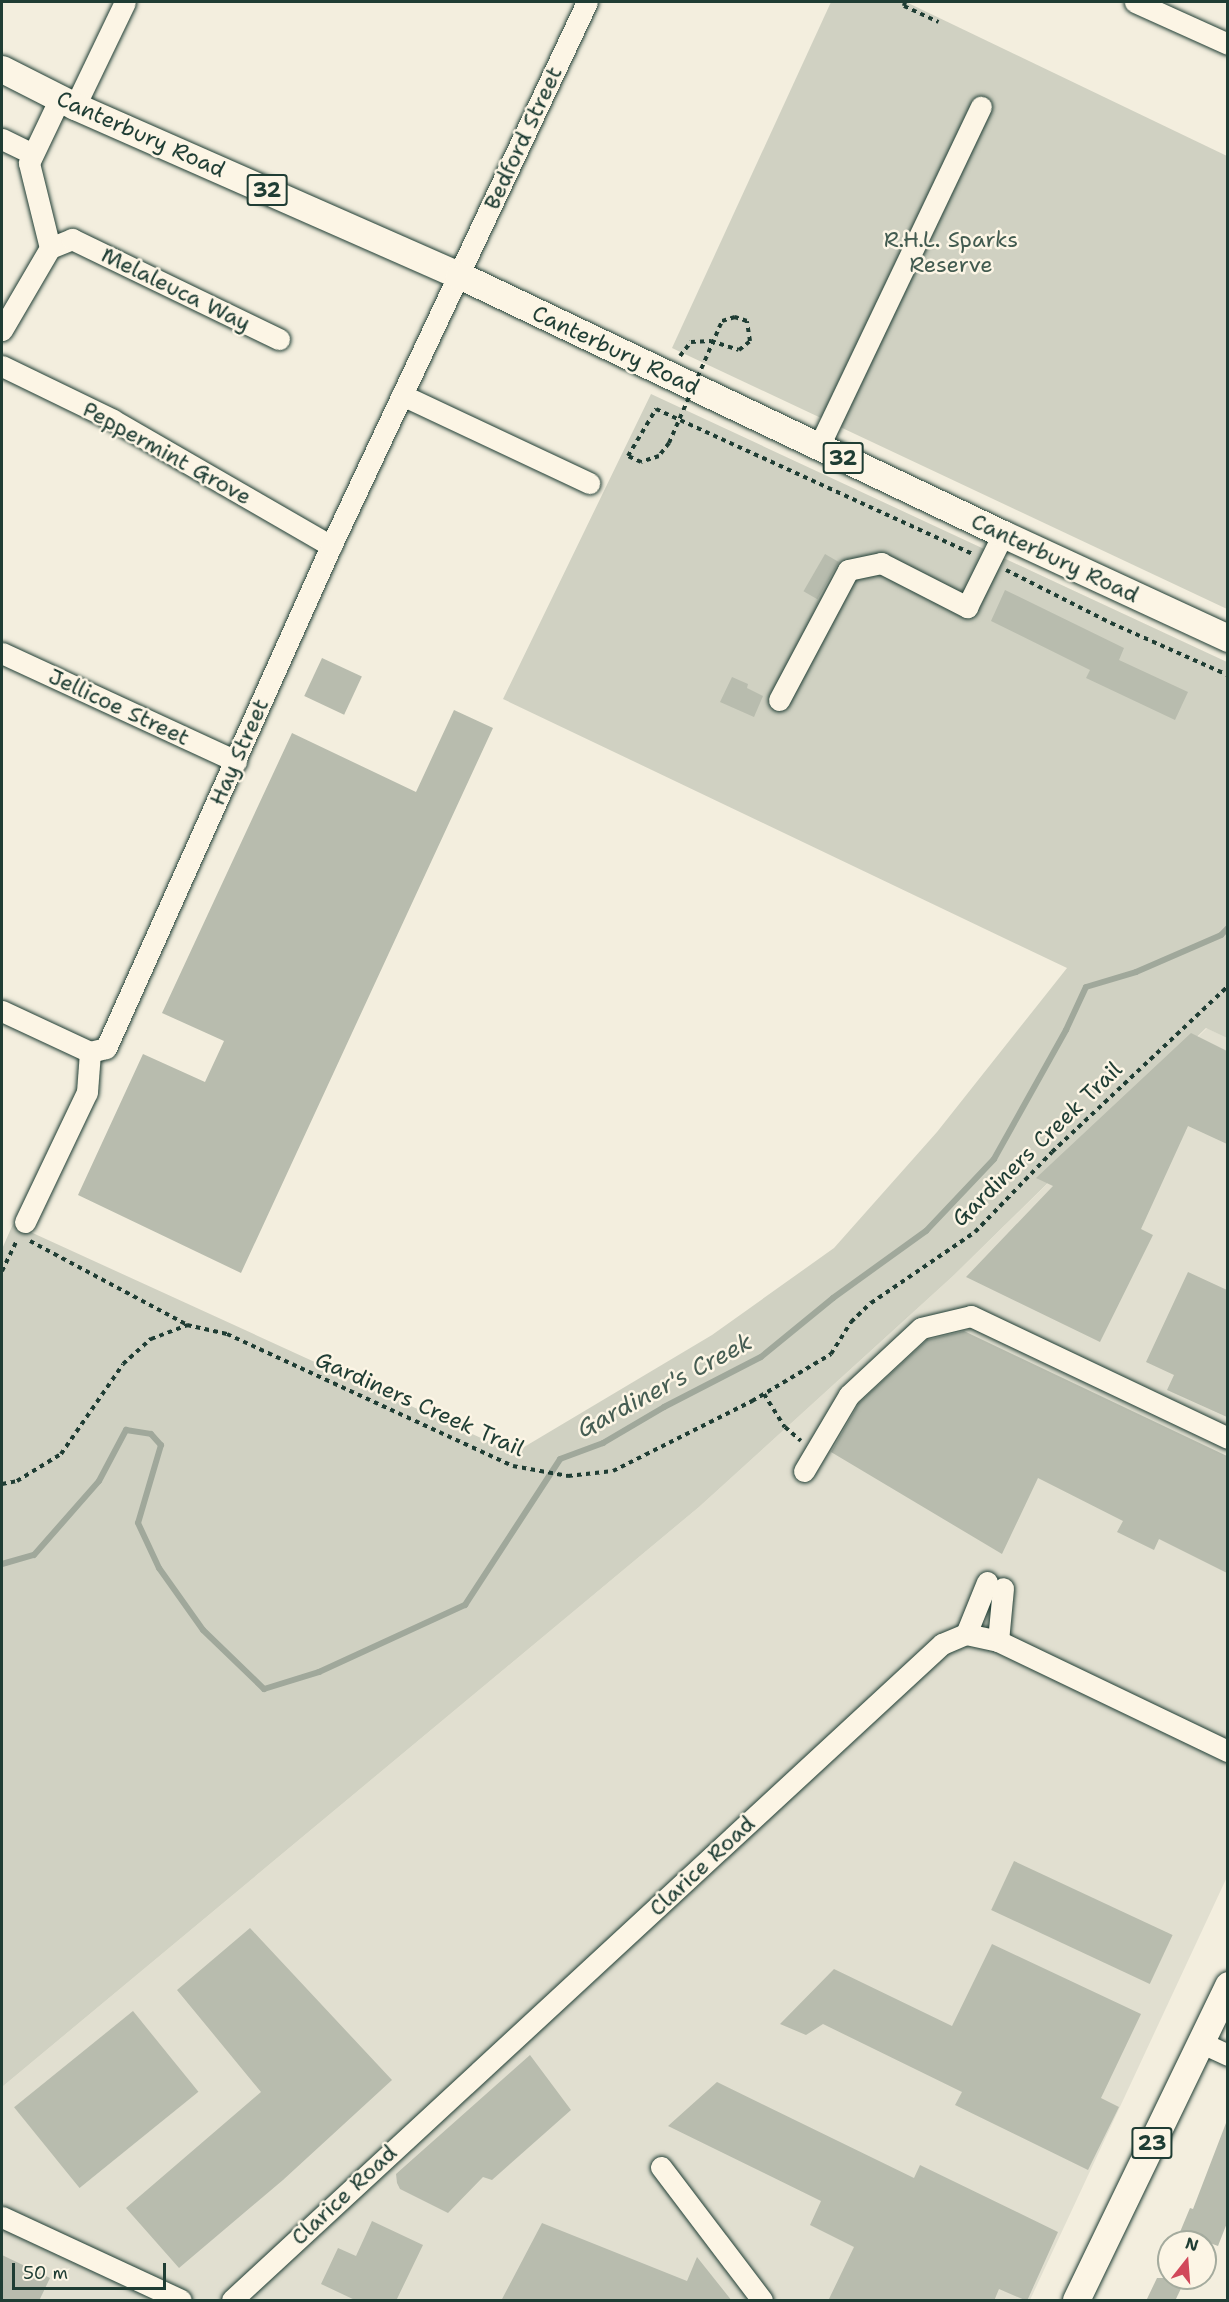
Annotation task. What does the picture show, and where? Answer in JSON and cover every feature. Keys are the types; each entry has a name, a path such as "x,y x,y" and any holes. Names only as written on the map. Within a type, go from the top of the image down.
{"main road":[{"name":"Canterbury Road","path":"2,69 68,102 459,275 1227,638"},
{"name":"23","path":"1076,2301 1227,1985"}],"street":[{"path":"2,330 50,248 29,163 68,102 125,2"},
{"name":"Bedford Street","path":"459,275 587,2"},
{"path":"1135,2 1169,9 1227,44"},
{"path":"819,446 981,106"},
{"path":"2,140 33,154"},
{"name":"Melaleuca Way","path":"50,248 72,239 279,339"},
{"name":"Hay Street","path":"90,1052 106,1048 331,546 459,275"},
{"name":"Peppermint Grove","path":"2,365 113,420 331,546"},
{"path":"402,395 589,483"},
{"path":"779,700 848,570 881,563 967,606 1003,534"},
{"name":"Jellicoe Street","path":"2,653 236,761"},
{"path":"2,1011 90,1052 87,1092 22,1228"},
{"path":"804,1471 849,1395 921,1328 971,1316 1227,1438"},
{"path":"998,1641 995,1585 966,1635 998,1641 1227,1751"},
{"name":"Clarice Road","path":"232,2301 942,1644 966,1635"},
{"path":"1200,2042 1227,2055"},
{"path":"662,2167 762,2301"},
{"path":"2,2217 181,2301"}],"path":[{"path":"905,2 904,6 938,22"},
{"path":"666,373 691,342 711,341 739,350 750,341 747,321 735,316 722,321 669,443 659,456 641,462 628,456 656,409 988,562 1077,603 1111,623 1227,675"},
{"name":"Gardiners Creek Trail","path":"22,1228 187,1325 227,1334 513,1466 568,1476 613,1471 665,1447 764,1394 831,1354 851,1322 871,1303 975,1232 1052,1152 1227,986"},
{"path":"2,1271 22,1228"},
{"path":"2,1484 17,1480 61,1454 123,1364 151,1339 187,1325"},
{"path":"764,1394 785,1427 794,1436"}],"shaded area":[{"path":"1207,1028 1227,1038 1227,1877 1030,2300 2,2300 2,2087 699,1507 953,1276"}],"green space":[{"name":"R.H.L. Sparks Reserve","path":"831,2 906,2 1227,156 1227,609 672,348"},
{"path":"651,394 1227,662 1227,1038 1206,1028 953,1276 699,1507 2,2087 2,1249 13,1224 514,1453 712,1335 834,1248 937,1132 1067,968 503,699"}],"building":[{"path":"825,554 839,562 817,599 804,591"},
{"path":"1005,590 1124,648 1119,660 1188,692 1175,720 1086,678 1090,670 991,621"},
{"path":"322,658 362,677 344,715 304,696"},
{"path":"732,677 748,684 747,688 763,696 754,717 720,702"},
{"path":"454,710 493,728 241,1273 78,1195 143,1054 205,1082 224,1041 162,1013 292,733 416,792"},
{"path":"1191,1033 1227,1051 1227,1144 1188,1126 1141,1229 1153,1235 1100,1342 966,1277 1053,1186 1036,1178"},
{"path":"1188,1272 1227,1290 1227,1417 1167,1390 1174,1375 1146,1362"},
{"path":"964,1331 1227,1456 1227,1573 1159,1539 1154,1550 1117,1532 1123,1521 1038,1478 1002,1554 831,1452 859,1403 927,1340"},
{"path":"1014,1861 1173,1935 1150,1984 991,1910"},
{"path":"250,1928 392,2080 283,2180 179,2268 126,2208 261,2092 177,1990"},
{"path":"992,1944 1141,2014 1101,2098 1119,2107 1088,2170 955,2105 962,2092 823,2024 806,2035 780,2024 834,1969 952,2026"},
{"path":"133,2011 198,2092 80,2188 14,2107"},
{"path":"530,2055 571,2110 492,2180 483,2177 448,2213 400,2189 396,2174"},
{"path":"717,2082 914,2178 920,2165 1058,2232 1027,2301 999,2289 994,2301 828,2301 854,2247 810,2225 821,2201 668,2126"},
{"path":"1226,2123 1227,2223 1218,2246 1217,2230 1181,2230 1190,2208 1193,2209"},
{"path":"372,2221 423,2245 396,2301 357,2301 321,2284 338,2248 356,2256"},
{"path":"542,2223 687,2281 697,2257 732,2301 501,2301"},
{"path":"2,2255 50,2278 39,2301 2,2301"},
{"path":"1157,2278 1157,2290 1180,2290 1175,2301 1146,2301"}],"waterway":[{"name":"Gardiner's Creek","path":"2,1564 34,1555 99,1481 126,1430 151,1434 161,1445 138,1523 159,1568 203,1630 264,1689 319,1672 465,1605 560,1459 603,1443 664,1407 761,1357 833,1298 926,1231 994,1159 1066,1030 1086,987 1136,972 1221,935 1228,928"}]}
